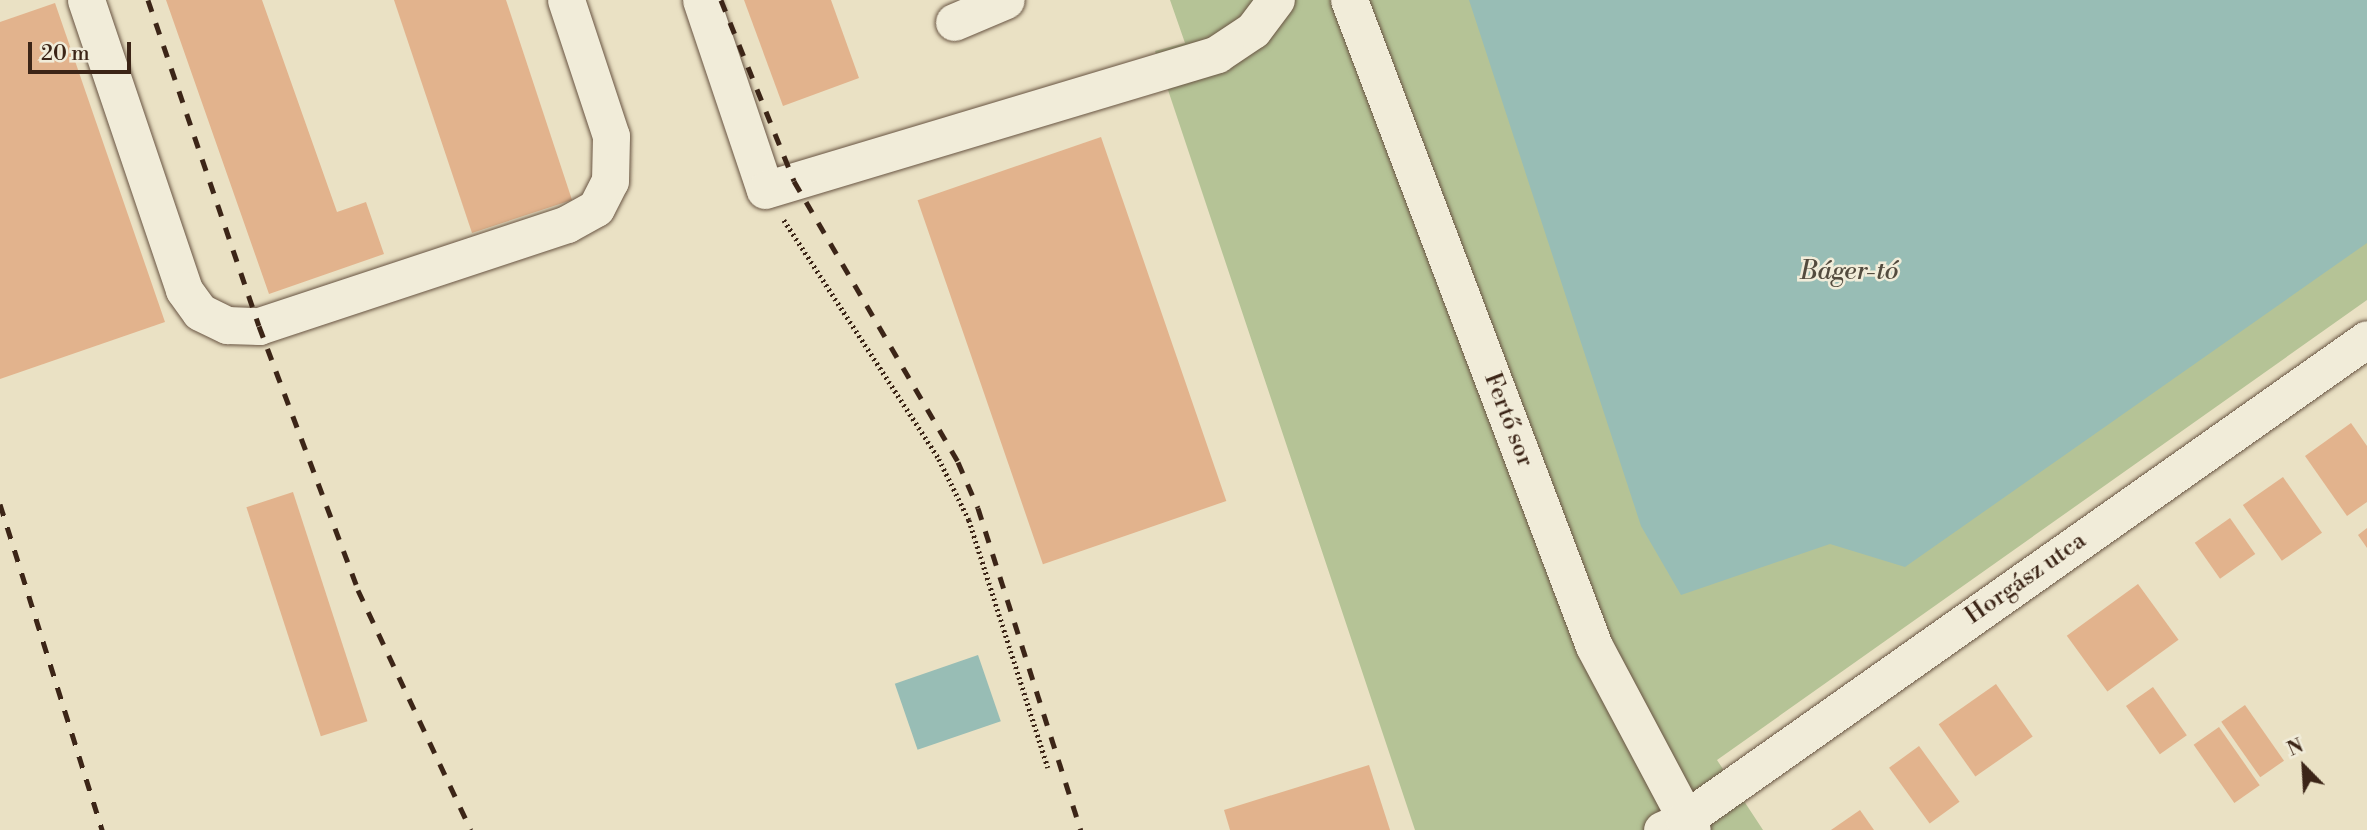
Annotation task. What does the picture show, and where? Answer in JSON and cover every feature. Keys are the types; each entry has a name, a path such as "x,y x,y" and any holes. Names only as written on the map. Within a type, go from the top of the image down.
{"street":[{"path":"86,0 184,290 200,312 227,325 259,326 567,224 596,208 610,181 611,136 566,0"},
{"path":"701,0 765,190 1217,54 1254,30 1276,0"},
{"path":"954,22 1006,0"},
{"name":"Fertő sor","path":"1349,0 1594,646 1679,827"},
{"name":"Horgász utca","path":"1679,827 2367,339"}],"path":[{"path":"765,190 939,459 969,520 1048,768"}],"green space":[{"path":"1170,0 2367,0 2367,300 1717,760 1763,830 1415,830 1155,51 1185,43"}],"water":[{"name":"Báger-tó","path":"1469,0 2367,0 2367,243 1905,567 1830,544 1681,595 1641,526"},
{"path":"978,655 1001,721 918,750 895,684"}],"building":[{"path":"166,0 262,0 337,212 366,202 384,254 269,294"},
{"path":"394,0 506,0 572,200 472,233"},
{"path":"744,0 831,0 859,78 783,106"},
{"path":"55,3 165,322 0,379 0,22"},
{"path":"1101,137 1226,501 1043,564 918,200"},
{"path":"2351,423 2367,446 2367,502 2347,516 2305,456"},
{"path":"2283,477 2322,533 2282,561 2243,505"},
{"path":"293,492 367,721 321,736 246,507"},
{"path":"2230,518 2255,554 2220,579 2195,543"},
{"path":"2367,528 2367,548 2358,535"},
{"path":"2138,584 2179,640 2107,692 2067,636"},
{"path":"1996,684 2033,736 1975,777 1939,724"},
{"path":"2153,687 2187,735 2160,754 2126,706"},
{"path":"2245,705 2284,761 2260,777 2221,722"},
{"path":"2219,727 2260,785 2234,803 2194,745"},
{"path":"1919,746 1960,802 1930,824 1889,768"},
{"path":"1369,765 1390,830 1230,830 1224,810"},
{"path":"1860,810 1874,830 1831,830"}],"railway":[{"path":"148,0 259,326 358,590 471,830"},
{"path":"721,0 794,181 958,462 978,508 1081,830"},
{"path":"0,504 102,830"}]}
